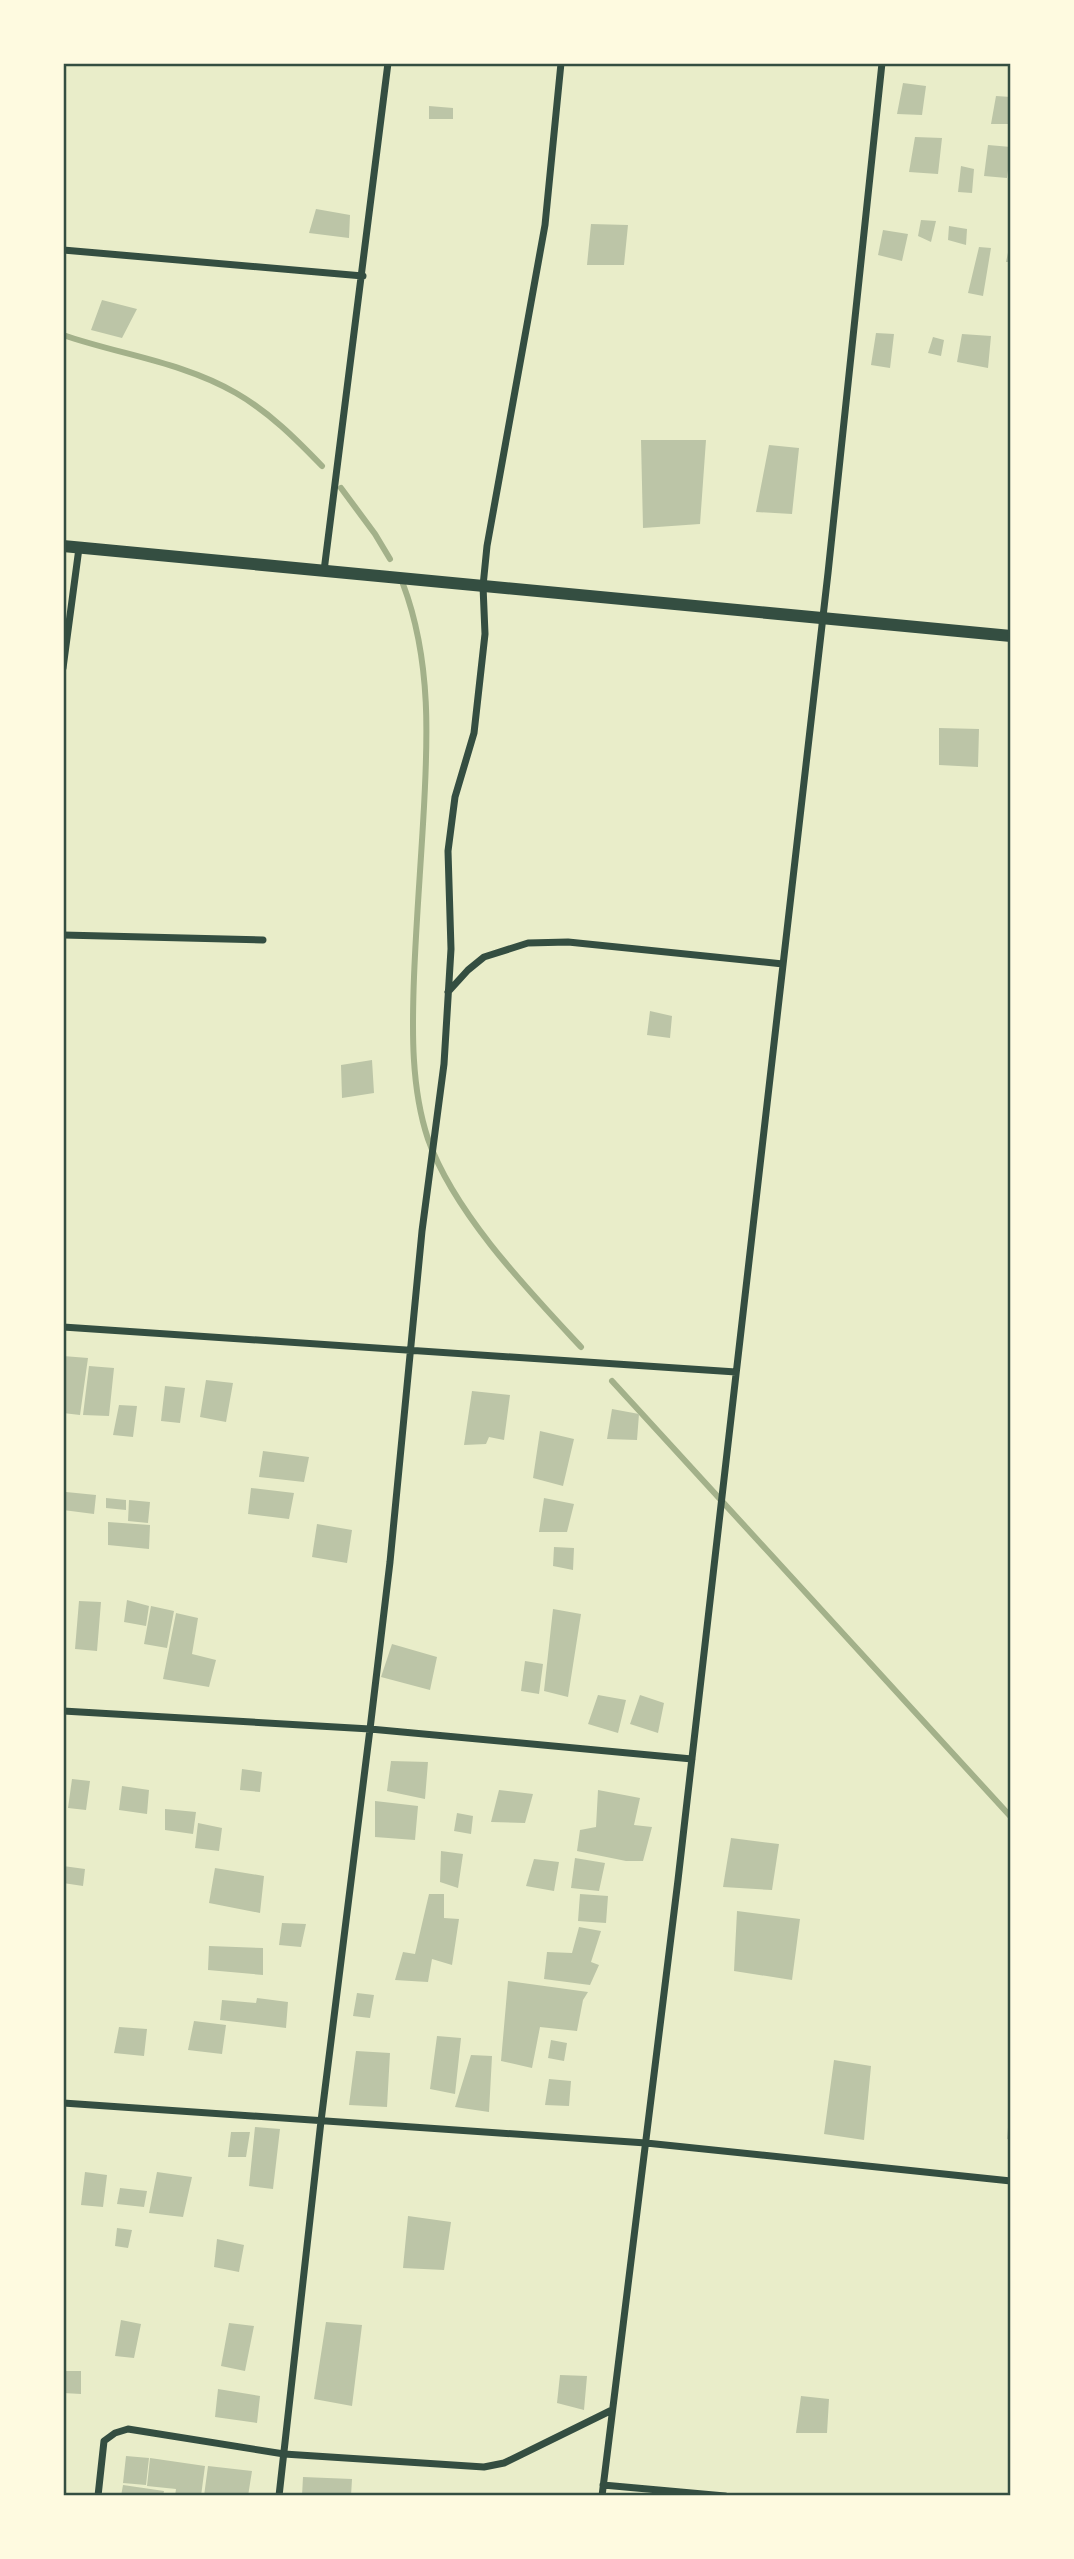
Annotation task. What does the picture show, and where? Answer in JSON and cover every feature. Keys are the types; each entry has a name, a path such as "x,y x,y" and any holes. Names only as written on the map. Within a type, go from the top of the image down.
{"street":[{"path":"324,571 388,63"},
{"path":"279,2496 321,2121 370,1729 422,1231 444,1064 451,949 448,851 455,797 474,733 485,634 483,586 487,546 545,225 561,63"},
{"path":"602,2496 692,1759 823,617 882,63"},
{"path":"63,250 363,276"},
{"path":"63,546 1011,636"},
{"path":"63,668 79,548"},
{"path":"63,935 263,940"},
{"path":"448,993 468,970 484,957 528,943 568,942 783,964"},
{"path":"63,1327 736,1372"},
{"path":"63,1710 370,1729 692,1759"},
{"path":"63,2103 646,2143 1011,2181"},
{"path":"98,2496 104,2441 115,2433 128,2429 284,2454 484,2468 504,2463 612,2410"},
{"path":"603,2484 724,2496"}],"building":[{"path":"903,83 926,86 922,115 897,114"},
{"path":"996,96 1011,97 1011,124 991,124"},
{"path":"429,106 453,108 453,119 429,119"},
{"path":"915,137 942,138 938,174 909,172"},
{"path":"988,145 1011,147 1007,178 984,176"},
{"path":"961,166 974,169 972,193 958,192"},
{"path":"316,209 350,215 349,238 309,233"},
{"path":"921,220 936,221 931,242 918,236"},
{"path":"591,224 628,225 624,265 587,265"},
{"path":"949,226 967,229 966,245 948,240"},
{"path":"883,230 908,234 902,261 878,255"},
{"path":"1010,243 1011,262 1006,262"},
{"path":"979,247 991,248 983,296 968,293"},
{"path":"102,300 137,309 122,338 91,330"},
{"path":"876,333 894,334 890,368 871,365"},
{"path":"962,334 991,336 988,368 957,362"},
{"path":"933,337 944,340 941,356 928,353"},
{"path":"641,440 706,440 700,524 643,528"},
{"path":"769,445 799,448 792,514 756,512"},
{"path":"939,728 979,729 978,767 939,765"},
{"path":"650,1011 672,1016 670,1038 647,1035"},
{"path":"372,1060 374,1093 342,1098 341,1065"},
{"path":"63,1356 88,1358 80,1415 63,1413"},
{"path":"89,1366 114,1368 109,1416 83,1415"},
{"path":"206,1380 233,1383 226,1422 200,1417"},
{"path":"165,1386 185,1388 180,1423 161,1421"},
{"path":"472,1391 510,1395 504,1440 489,1437 486,1444 464,1445"},
{"path":"119,1405 137,1406 133,1437 113,1435"},
{"path":"612,1409 639,1414 637,1440 607,1439"},
{"path":"540,1431 574,1439 563,1486 533,1478"},
{"path":"263,1451 309,1457 304,1482 259,1477"},
{"path":"251,1488 294,1493 289,1519 248,1514"},
{"path":"66,1492 96,1495 94,1514 63,1510"},
{"path":"106,1498 126,1500 126,1510 106,1508"},
{"path":"544,1498 574,1504 567,1532 539,1532"},
{"path":"129,1500 150,1502 148,1523 128,1521"},
{"path":"108,1522 150,1525 149,1549 108,1545"},
{"path":"317,1524 352,1530 347,1563 312,1557"},
{"path":"554,1547 574,1548 573,1570 553,1566"},
{"path":"127,1600 149,1606 146,1626 124,1622"},
{"path":"79,1601 101,1602 97,1651 75,1649"},
{"path":"151,1606 174,1611 167,1648 144,1644"},
{"path":"553,1609 581,1614 568,1697 544,1691"},
{"path":"176,1613 198,1618 192,1654 216,1660 209,1687 163,1679"},
{"path":"392,1644 437,1657 430,1690 381,1677"},
{"path":"525,1661 543,1664 539,1694 521,1691"},
{"path":"598,1695 626,1700 618,1733 588,1724"},
{"path":"640,1695 664,1703 658,1733 630,1724"},
{"path":"391,1761 428,1762 425,1799 387,1791"},
{"path":"242,1769 262,1772 260,1792 240,1790"},
{"path":"72,1779 90,1781 86,1810 68,1808"},
{"path":"122,1786 149,1790 147,1814 119,1810"},
{"path":"499,1790 533,1794 525,1823 491,1822"},
{"path":"598,1790 640,1798 634,1825 652,1827 643,1861 626,1861 577,1851 580,1830 596,1827"},
{"path":"375,1801 418,1806 415,1840 375,1837"},
{"path":"165,1809 196,1812 193,1834 165,1830"},
{"path":"457,1813 473,1816 471,1834 454,1831"},
{"path":"198,1823 222,1828 219,1851 195,1848"},
{"path":"731,1838 779,1844 772,1890 723,1887"},
{"path":"441,1851 463,1854 458,1888 440,1882"},
{"path":"575,1858 605,1863 599,1891 571,1888"},
{"path":"534,1859 559,1862 554,1891 526,1886"},
{"path":"63,1866 85,1869 83,1886 63,1883"},
{"path":"215,1868 264,1876 260,1913 209,1903"},
{"path":"429,1894 444,1894 444,1918 459,1919 452,1965 432,1959 428,1982 395,1980 403,1952 415,1954"},
{"path":"580,1894 608,1896 606,1923 578,1921"},
{"path":"737,1911 800,1919 792,1980 734,1971"},
{"path":"282,1923 306,1924 301,1947 279,1945"},
{"path":"579,1927 601,1931 591,1962 599,1965 590,1985 544,1979 547,1952 572,1953"},
{"path":"209,1946 263,1948 263,1975 208,1970"},
{"path":"508,1981 588,1992 583,2000 577,2031 540,2027 532,2068 501,2061"},
{"path":"357,1993 374,1995 370,2018 353,2016"},
{"path":"257,1998 288,2002 286,2028 220,2020 222,2000 256,2003"},
{"path":"194,2021 226,2025 222,2054 188,2050"},
{"path":"119,2027 147,2029 144,2056 114,2053"},
{"path":"437,2036 461,2038 455,2094 430,2089"},
{"path":"551,2040 567,2043 564,2061 548,2058"},
{"path":"356,2051 390,2053 387,2107 349,2105"},
{"path":"471,2055 492,2056 489,2112 455,2107"},
{"path":"834,2060 871,2066 864,2140 824,2134"},
{"path":"549,2079 571,2081 569,2106 545,2105"},
{"path":"1011,2116 1011,2140 1007,2139"},
{"path":"255,2127 280,2129 273,2189 249,2186"},
{"path":"231,2132 250,2132 246,2157 228,2157"},
{"path":"85,2172 107,2175 103,2207 81,2205"},
{"path":"157,2172 192,2177 183,2217 149,2213"},
{"path":"120,2188 147,2191 144,2207 117,2204"},
{"path":"408,2216 451,2222 444,2270 403,2268"},
{"path":"117,2228 132,2230 128,2248 115,2246"},
{"path":"217,2239 244,2245 239,2272 214,2267"},
{"path":"121,2320 141,2324 134,2358 115,2356"},
{"path":"326,2322 362,2325 352,2406 314,2399"},
{"path":"229,2323 254,2326 245,2371 221,2366"},
{"path":"63,2371 81,2371 81,2394 63,2393"},
{"path":"560,2375 587,2376 584,2410 557,2403"},
{"path":"218,2389 260,2396 257,2423 215,2417"},
{"path":"801,2396 829,2399 827,2433 796,2433"},
{"path":"126,2456 149,2458 146,2485 123,2483"},
{"path":"150,2458 205,2466 201,2496 175,2496 176,2489 147,2486"},
{"path":"208,2466 252,2471 248,2496 204,2496"},
{"path":"303,2477 352,2479 351,2496 302,2496"},
{"path":"123,2485 164,2491 163,2496 121,2496"}],"waterway":[{"path":"63,335 173,366 216,382 271,417 322,466"},
{"path":"341,488 390,559"},
{"path":"403,584 419,642 426,702 426,763 413,1018 414,1059 422,1120 440,1167 455,1195 516,1276 581,1347"},
{"path":"612,1381 1011,1817"}]}
